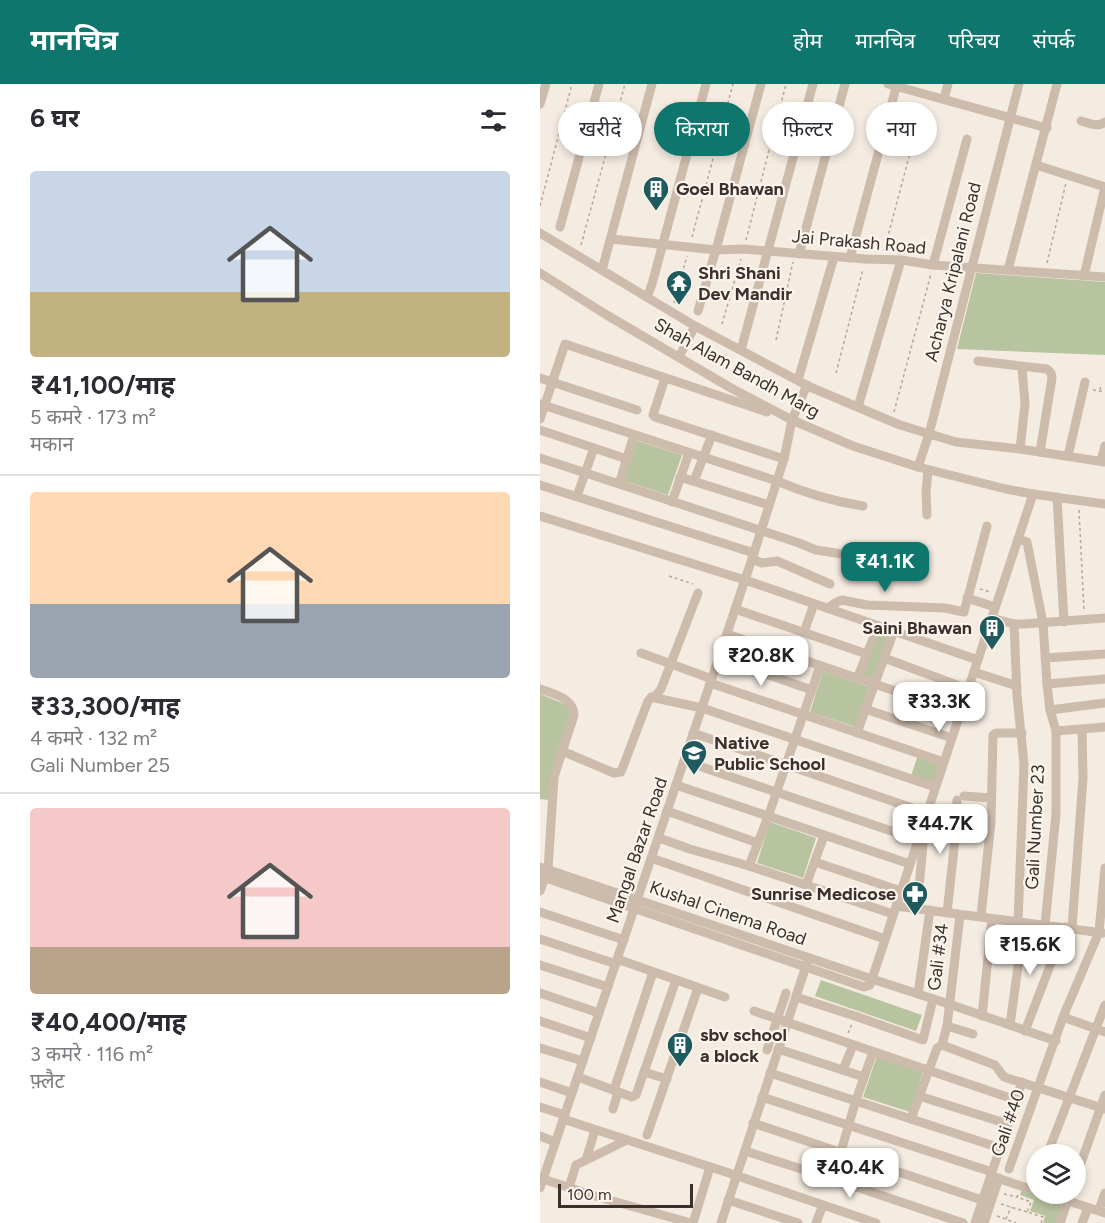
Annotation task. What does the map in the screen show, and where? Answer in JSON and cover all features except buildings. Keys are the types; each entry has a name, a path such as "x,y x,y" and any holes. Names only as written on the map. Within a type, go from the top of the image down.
{"street":[{"path":"540,104 546,84"},
{"path":"560,228 599,86 587,84"},
{"path":"602,270 652,84"},
{"path":"646,297 652,284 706,84"},
{"path":"698,311 760,84"},
{"path":"741,350 813,84"},
{"path":"797,254 845,84"},
{"path":"945,99 948,84"},
{"name":"Acharya Kripalani Road","path":"927,515 923,469 929,434 1019,84"},
{"path":"1008,270 1058,84"},
{"path":"850,258 894,85 1047,128"},
{"path":"1081,121 1096,125 1105,122"},
{"name":"Acharya Kripalani Road","path":"933,265 967,139"},
{"path":"1036,165 1105,187 1084,276"},
{"name":"Shah Alam Bandh Marg","path":"540,233 580,250 602,270 695,326 802,383 858,408 900,425 956,442 1103,461"},
{"name":"Jai Prakash Road","path":"611,239 689,248 744,249 1105,277"},
{"name":"Mangal Bazar Road","path":"542,1184 544,1164 555,1142 578,1077 784,459 834,257"},
{"path":"858,408 901,260"},
{"name":"Shah Alam Bandh Marg","path":"540,273 727,386 792,420 853,446 923,469 1033,494 1105,504"},
{"path":"679,357 695,326"},
{"path":"540,419 542,405 565,344 792,420"},
{"path":"978,362 1047,369 1051,373 1040,452"},
{"path":"1020,449 1025,404 1022,367"},
{"path":"540,378 636,410"},
{"path":"665,378 653,415 655,417 784,459"},
{"path":"1068,456 1085,383"},
{"path":"716,395 727,386"},
{"path":"542,405 777,481 814,496 862,507"},
{"path":"540,430 627,459"},
{"path":"619,484 634,435"},
{"path":"694,481 712,435"},
{"path":"1103,461 1105,446"},
{"path":"577,496 594,448"},
{"path":"672,502 688,453"},
{"path":"540,458 816,550 842,554 887,569"},
{"path":"680,477 769,506"},
{"path":"540,484 753,556 762,563 777,561 830,584"},
{"path":"870,983 1033,494"},
{"path":"1057,497 1064,622"},
{"path":"540,516 745,580 978,660"},
{"path":"827,608 842,600 867,605 945,608 964,612 987,526"},
{"name":"Gali Number 23","path":"1018,539 1027,542 1043,623 1050,710 1056,731 1056,814 1045,925"},
{"path":"562,751 618,774 621,772 648,701 662,688 698,589"},
{"path":"967,598 995,607"},
{"path":"804,632 814,604"},
{"path":"735,609 867,654"},
{"path":"992,618 1014,624 1105,618"},
{"path":"1010,1025 1021,922 1024,764 1014,624"},
{"path":"857,679 878,626"},
{"path":"857,733 894,631"},
{"path":"727,634 960,713"},
{"path":"641,653 803,715 944,762"},
{"path":"1045,658 1105,654"},
{"path":"718,658 812,690"},
{"path":"884,658 968,689"},
{"path":"749,866 777,793 820,666"},
{"path":"974,672 1017,686"},
{"path":"1047,684 1105,679"},
{"path":"540,689 569,701 574,708 574,715 554,777 540,891"},
{"path":"651,697 702,708 936,787"},
{"path":"1050,710 1105,703"},
{"path":"865,709 952,738"},
{"path":"1056,731 1105,727"},
{"path":"1024,1031 1069,928 1083,778 1082,730"},
{"path":"693,733 927,813"},
{"path":"981,916 991,822 993,735 996,733 1022,735"},
{"path":"684,761 918,840"},
{"path":"676,785 910,864"},
{"path":"947,913 960,798 992,798"},
{"path":"667,811 758,843"},
{"path":"917,908 923,845 922,829"},
{"path":"806,885 824,836"},
{"path":"658,838 806,885 895,910 917,908 1102,932"},
{"path":"651,858 885,939"},
{"path":"814,862 901,891"},
{"name":"Gali #40","path":"1009,1169 1063,1017 1102,932 1105,868"},
{"name":"Kushal Cinema Road","path":"543,873 870,983 918,994 1056,1041"},
{"path":"918,994 930,910"},
{"path":"540,912 624,940"},
{"name":"Gali #34","path":"911,1119 937,1047 942,1046 947,1026 960,915"},
{"path":"982,1016 992,919"},
{"path":"540,939 653,972 724,997"},
{"path":"767,1050 796,997 807,962"},
{"path":"540,965 608,987"},
{"path":"613,1109 616,1091 653,972"},
{"path":"578,1077 634,1097 637,1094 676,980"},
{"path":"648,1135 698,988"},
{"path":"540,993 599,1013"},
{"path":"721,1223 778,1050 786,993"},
{"path":"796,997 922,1040 933,999"},
{"path":"1051,1144 1105,1005"},
{"path":"754,1011 1016,1100"},
{"path":"1063,1017 1105,1032"},
{"path":"540,1021 591,1038"},
{"path":"947,1026 973,1034"},
{"path":"843,1070 849,1044"},
{"path":"942,1046 995,1065 1004,1077 1103,1108"},
{"path":"540,1048 583,1061"},
{"path":"778,1050 864,1077"},
{"path":"833,1179 848,1125 873,1052"},
{"path":"644,1072 667,1079"},
{"path":"770,1072 1000,1148"},
{"path":"540,1082 572,1093"},
{"path":"984,1223 1000,1148 1022,1082"},
{"path":"1086,1152 1103,1108 1105,1095"},
{"path":"919,1096 1008,1124"},
{"path":"762,1097 1026,1187"},
{"path":"540,1107 595,1130 876,1223"},
{"path":"753,1123 987,1201"},
{"path":"586,1160 595,1130"},
{"path":"540,1136 555,1142"},
{"path":"569,1187 576,1165 627,1140"},
{"path":"744,1151 963,1223"},
{"path":"542,1184 569,1187 692,1223 710,1167"},
{"path":"975,1223 995,1191 994,1175"},
{"path":"1081,1204 1088,1208 1102,1210 1105,1193"},
{"path":"728,1200 786,1221 798,1223"},
{"path":"1060,1223 1067,1204"},
{"path":"816,1223 823,1205"},
{"path":"1082,1223 1088,1208"}],"path":[{"path":"540,206 572,84"},
{"path":"580,250 625,84"},
{"path":"674,305 733,84"},
{"path":"722,324 744,249 786,84"},
{"path":"881,259 909,156"},
{"path":"1045,273 1068,176"},
{"path":"776,340 797,254"},
{"path":"836,373 865,259"},
{"path":"894,414 933,265"},
{"path":"1085,383 1094,386 1093,390 1104,392"},
{"path":"1100,391 1101,384"},
{"path":"1078,500 1084,620"},
{"path":"669,576 698,589"},
{"path":"971,586 999,595"},
{"path":"849,1044 855,1016"},
{"path":"1017,1197 1021,1186"},
{"path":"995,1191 1031,1202 1027,1212"},
{"path":"987,1201 1043,1217 1041,1223"},
{"path":"1006,1220 1011,1207"},
{"path":"987,1213 1016,1223"}],"green space":[{"path":"976,273 1105,282 1105,355 957,349"},
{"path":"635,440 682,455 668,495 622,480"},
{"path":"879,632 890,636 873,680 861,676"},
{"path":"823,671 869,687 856,727 810,712"},
{"path":"540,694 574,708 549,800 540,799"},
{"path":"918,755 941,763 934,784 911,776"},
{"path":"770,822 816,838 803,878 757,863"},
{"path":"821,980 922,1015 916,1031 815,996"},
{"path":"877,1056 923,1072 910,1112 863,1097"},
{"path":"1022,1189 1026,1190 1026,1197 1020,1195"},
{"path":"1033,1204 1063,1204 1056,1223 1043,1223 1045,1216 1030,1211"}],"place":[{"name":"Goel Bhawan","path":"656,212"},
{"name":"Shri Shani Dev Mandir","path":"679,306"},
{"name":"Saini Bhawan","path":"992,651"},
{"name":"Native Public School","path":"694,776"},
{"name":"Sunrise Medicose","path":"915,917"},
{"name":"sbv school a block","path":"680,1068"}]}
